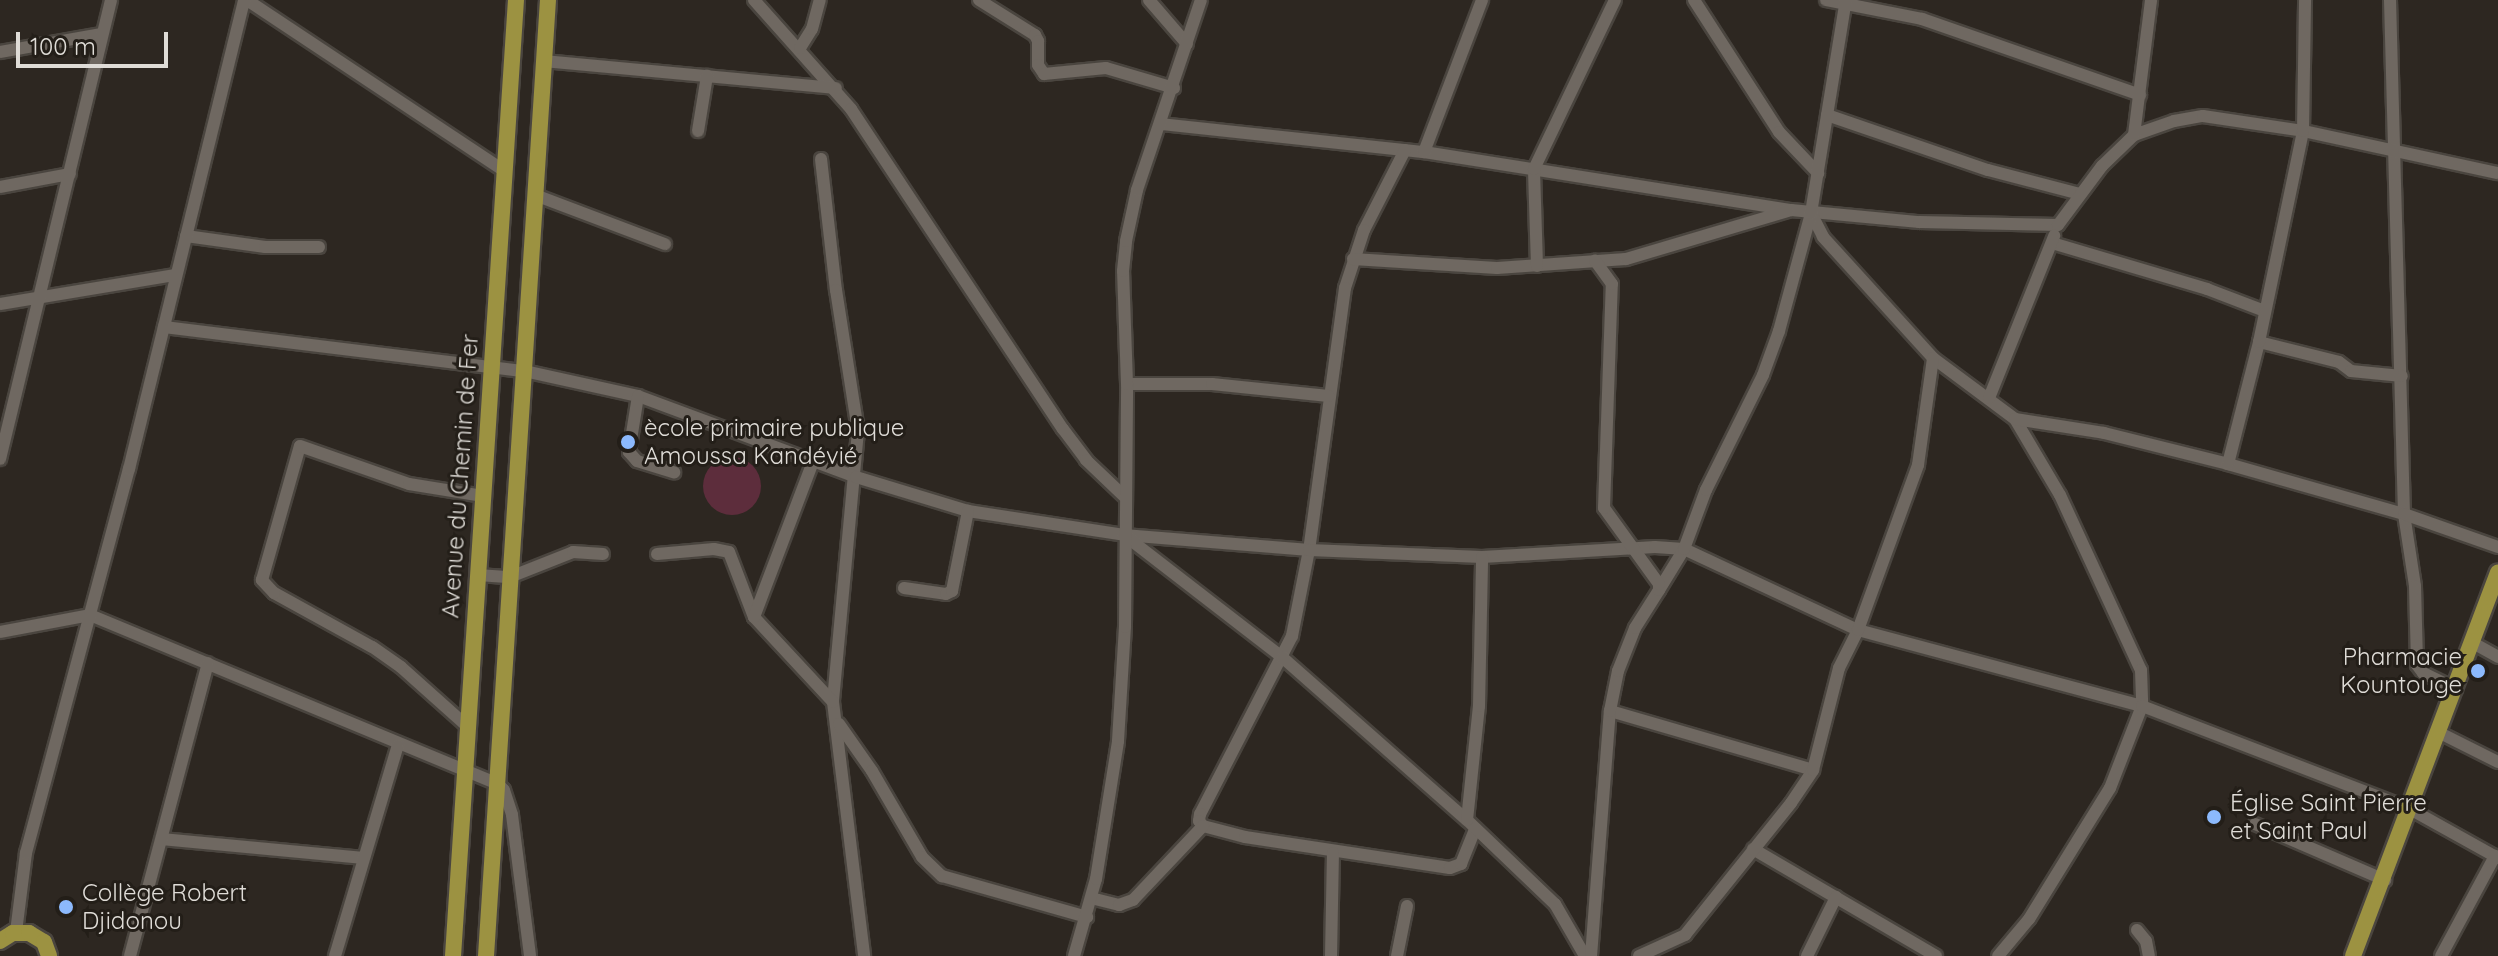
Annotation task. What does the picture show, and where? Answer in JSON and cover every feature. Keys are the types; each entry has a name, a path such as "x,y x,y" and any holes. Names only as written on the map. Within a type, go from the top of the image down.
{"main road":[{"name":"Avenue du Chemin de Fer","path":"453,956 516,0"},
{"path":"486,956 548,0"},
{"path":"2353,956 2385,880 2498,573"},
{"path":"0,941 16,932 33,934 48,951 64,956"}],"street":[{"path":"0,459 7,414 42,295 111,0"},
{"path":"16,932 26,853 164,327 245,0 504,171"},
{"path":"754,0 836,88 930,223 996,331 1055,418 1086,460 1124,496"},
{"path":"800,48 812,29 820,0"},
{"path":"979,0 1035,35 1038,65 1044,74 1098,68 1174,88"},
{"path":"1149,0 1187,44"},
{"path":"1074,956 1091,898 1118,741 1125,627 1127,384 1124,255 1137,190 1174,88 1201,0"},
{"path":"1424,152 1482,0"},
{"path":"1537,266 1534,169 1615,0"},
{"path":"1694,0 1779,132 1818,173"},
{"path":"1826,0 1922,19 2140,95"},
{"path":"2134,135 2151,0"},
{"path":"2228,464 2259,342 2303,131 2305,0"},
{"path":"2390,0 2404,514 2415,586 2417,665 2423,673 2456,689"},
{"path":"1588,956 1610,711 1618,671 1635,628 1684,549 1695,515 1771,355 1811,213 1845,3"},
{"path":"0,52 101,34"},
{"path":"544,61 836,88"},
{"path":"698,131 707,76"},
{"path":"1827,115 1988,170 2080,194"},
{"path":"1989,398 2058,225 2080,194 2134,135 2174,121 2203,116 2303,131 2498,173"},
{"path":"1161,124 1424,152 1811,213 1919,222 2058,225"},
{"path":"1203,826 1200,814 1292,636 1309,550 1328,396 1353,259 1405,150"},
{"path":"821,159 836,290 858,431 833,702 864,956"},
{"path":"0,187 70,174"},
{"path":"535,195 665,244"},
{"path":"1353,259 1497,268 1626,259 1791,210"},
{"path":"1811,213 1823,237 1933,358 2015,419 2060,495 2141,670 2142,706 2110,788 2029,919 1998,956"},
{"path":"186,236 265,247 319,247"},
{"path":"2052,243 2207,289 2265,311"},
{"path":"1626,259 1612,284 1604,508 1659,584 1659,590"},
{"path":"1595,261 1612,284"},
{"path":"0,304 176,275"},
{"path":"164,327 524,371 638,396 856,477 968,511 1124,535 1309,550 1482,557 1632,548 1684,549 1858,630 2142,706 2410,809 2497,857 2441,956"},
{"path":"2259,342 2339,362 2351,371 2402,376"},
{"path":"1639,956 1685,935 1791,803 1813,770 1839,668 1858,630 1918,465 1933,358"},
{"path":"1127,384 1212,384 1328,396"},
{"path":"638,396 629,452 637,461 674,472"},
{"path":"2015,419 2104,433 2228,464 2404,514 2498,547"},
{"path":"468,727 401,667 372,647 274,593 262,580 300,446 409,484 483,496"},
{"path":"754,617 813,462"},
{"path":"904,588 946,594 952,591 968,511"},
{"path":"1124,535 1283,658 1471,825 1555,904 1588,956"},
{"path":"657,554 714,549 729,552 754,617 833,702"},
{"path":"478,575 510,577 573,552 603,554"},
{"path":"1203,826 1333,853 1457,867 1471,825 1479,706 1482,557"},
{"path":"0,632 90,615 465,773 498,784 504,790 512,815 530,956"},
{"path":"2473,643 2498,657"},
{"path":"130,956 208,663"},
{"path":"1610,711 1813,770"},
{"path":"837,721 872,771 922,857 942,876 1087,917"},
{"path":"2438,732 2498,762"},
{"path":"335,956 398,745"},
{"path":"2255,824 2385,880"},
{"path":"1091,898 1119,905 1133,900 1203,826"},
{"path":"162,839 363,858"},
{"path":"1753,849 1936,956"},
{"path":"1331,956 1333,853"},
{"path":"1807,956 1836,897"},
{"path":"1397,956 1407,906"},
{"path":"2137,930 2146,941 2149,956"}],"shaded area":[{"path":"732,457 753,465 761,486 753,507 732,515 711,507 703,486 711,465"}],"place":[{"name":"ècole primaire publique Amoussa Kandévié","path":"628,442"},
{"name":"Pharmacie Kountouge","path":"2478,671"},
{"name":"Église Saint Pierre et Saint Paul","path":"2214,817"},
{"name":"Collège Robert Djidonou","path":"66,907"}]}
